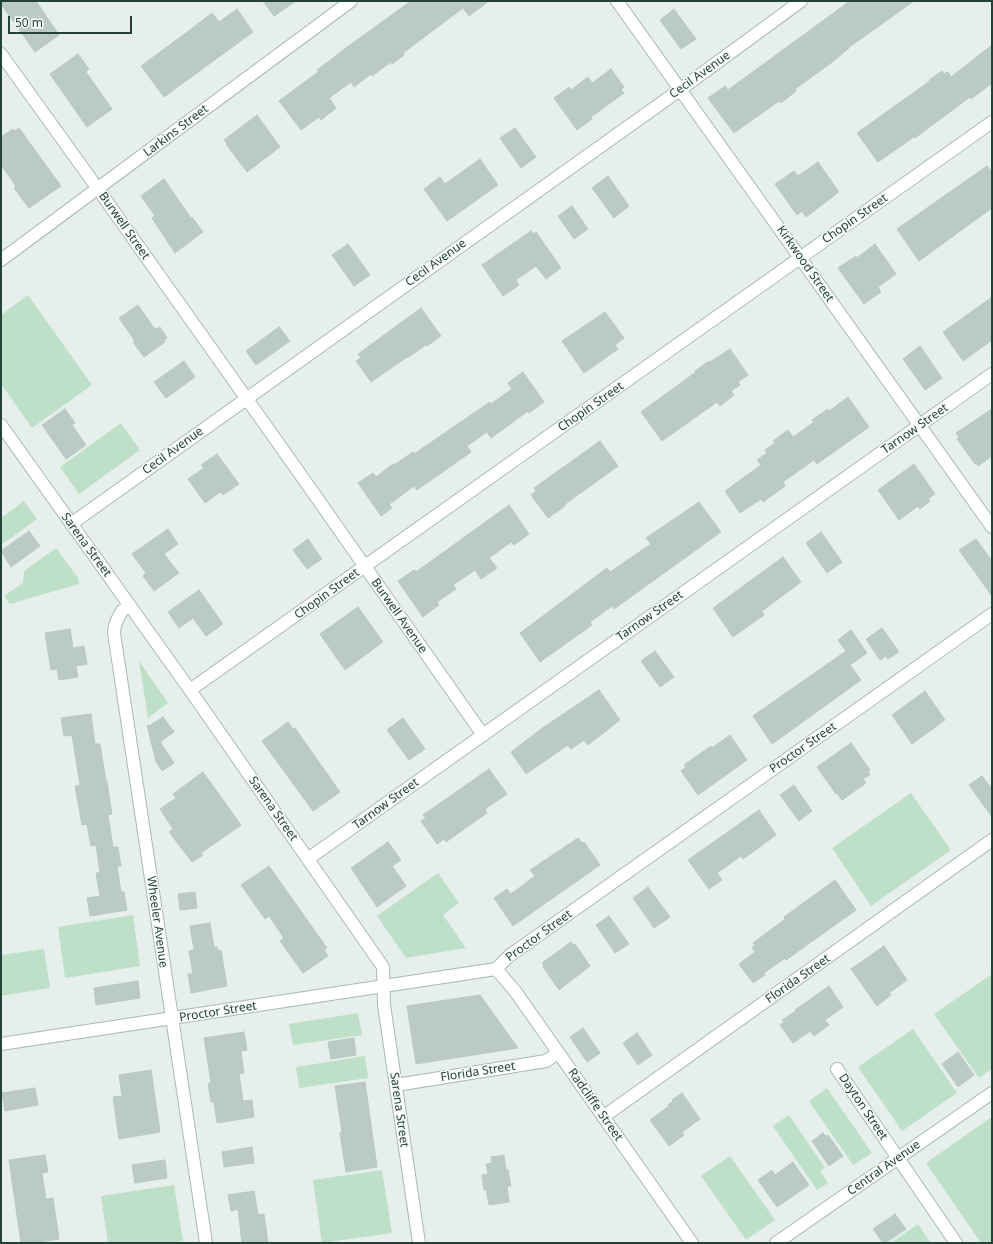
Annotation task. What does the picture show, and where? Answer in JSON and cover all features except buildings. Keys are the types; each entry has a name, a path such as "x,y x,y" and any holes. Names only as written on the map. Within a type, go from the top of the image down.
{"street":[{"name":"Larkins Street","path":"1,260 351,1"},
{"name":"Kirkwood Street","path":"617,1 992,527"},
{"name":"Cecil Avenue","path":"70,524 681,89 801,1"},
{"name":"Burwell Street","path":"1,54 246,399"},
{"name":"Chopin Street","path":"190,690 992,122"},
{"name":"Tarnow Street","path":"308,859 992,374"},
{"name":"Burwell Avenue","path":"246,399 482,735"},
{"name":"Sarena Street","path":"1,425 70,524 190,690 383,967 384,1005 419,1243"},
{"name":"Wheeler Avenue","path":"129,605 122,610 115,625 114,633 171,1019 206,1243"},
{"name":"Proctor Street","path":"1,1044 496,969 510,956 992,614"},
{"name":"Florida Street","path":"603,1117 992,840"},
{"name":"Radcliffe Street","path":"496,969 515,991 692,1243"},
{"name":"Florida Street","path":"396,1085 546,1061 558,1053"},
{"name":"Dayton Street","path":"837,1069 956,1243"},
{"name":"Central Avenue","path":"776,1243 992,1093"}],"green space":[{"path":"28,295 92,385 32,428 1,384 1,315"},
{"path":"121,423 140,450 79,494 60,467"},
{"path":"24,501 37,519 1,545 1,518"},
{"path":"56,548 78,578 79,584 10,604 4,596 23,583 24,571"},
{"path":"139,661 168,703 148,718"},
{"path":"911,793 951,850 871,906 832,848"},
{"path":"438,873 459,903 443,915 466,948 406,958 377,916"},
{"path":"133,915 140,966 65,978 58,927"},
{"path":"44,949 50,988 1,996 1,955"},
{"path":"992,974 992,1069 979,1078 934,1014"},
{"path":"358,1013 362,1035 293,1045 289,1024"},
{"path":"913,1029 957,1093 902,1131 858,1067"},
{"path":"365,1056 368,1078 299,1088 296,1067"},
{"path":"827,1088 872,1153 853,1165 809,1101"},
{"path":"789,1115 825,1168 820,1171 828,1183 817,1190 773,1126"},
{"path":"990,1118 992,1121 992,1243 981,1243 926,1163"},
{"path":"730,1156 775,1220 746,1240 701,1176"},
{"path":"382,1170 392,1233 322,1243 313,1180"},
{"path":"174,1185 183,1241 172,1243 108,1243 101,1196"},
{"path":"918,1224 931,1243 891,1243"}]}
